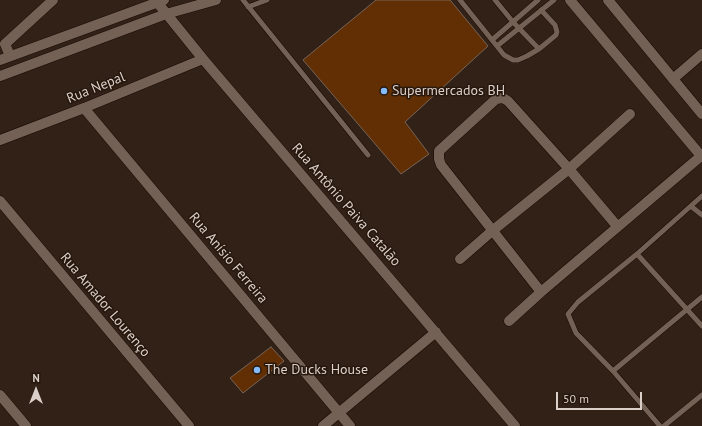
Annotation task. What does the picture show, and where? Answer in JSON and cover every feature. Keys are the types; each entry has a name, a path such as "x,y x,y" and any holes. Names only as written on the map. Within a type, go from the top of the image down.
{"street":[{"path":"10,56 2,42 53,0"},
{"path":"0,76 166,14 216,0"},
{"path":"509,321 617,226 701,156 570,0"},
{"path":"608,0 702,114"},
{"path":"0,60 161,1"},
{"name":"Rua Antônio Paiva Catalão","path":"161,1 166,14 203,59 515,426"},
{"path":"673,79 702,54"},
{"name":"Rua Nepal","path":"0,140 84,108 203,59"},
{"path":"541,292 441,165 439,160 439,151 496,99 502,98 508,101 569,169 617,226"},
{"name":"Rua Anísio Ferreira","path":"84,108 350,426"},
{"path":"460,259 492,231 569,169 630,114"},
{"name":"Rua Amador Lourenço","path":"0,201 189,426"},
{"path":"323,426 436,332"},
{"path":"0,395 26,426"}],"lane":[{"path":"242,0 368,154"},
{"path":"248,7 268,0"},
{"path":"460,0 504,55 513,60 518,60 540,49 556,35 557,32 555,25 541,10"},
{"path":"496,0 513,22 540,49"},
{"path":"492,40 538,0"},
{"path":"497,46 554,0"},
{"path":"660,426 613,371 576,333 568,314 578,302 637,254 702,196"},
{"path":"692,206 702,215"},
{"path":"637,254 702,326"},
{"path":"613,371 702,297"},
{"path":"664,426 702,395"}],"building":[{"name":"Supermercados BH","path":"376,0 450,0 488,46 405,122 429,154 401,174 303,60"},
{"name":"The Ducks House","path":"271,347 284,361 243,393 230,378"}],"place":[{"name":"Supermercados BH","path":"384,91"},
{"name":"The Ducks House","path":"257,370"}]}
